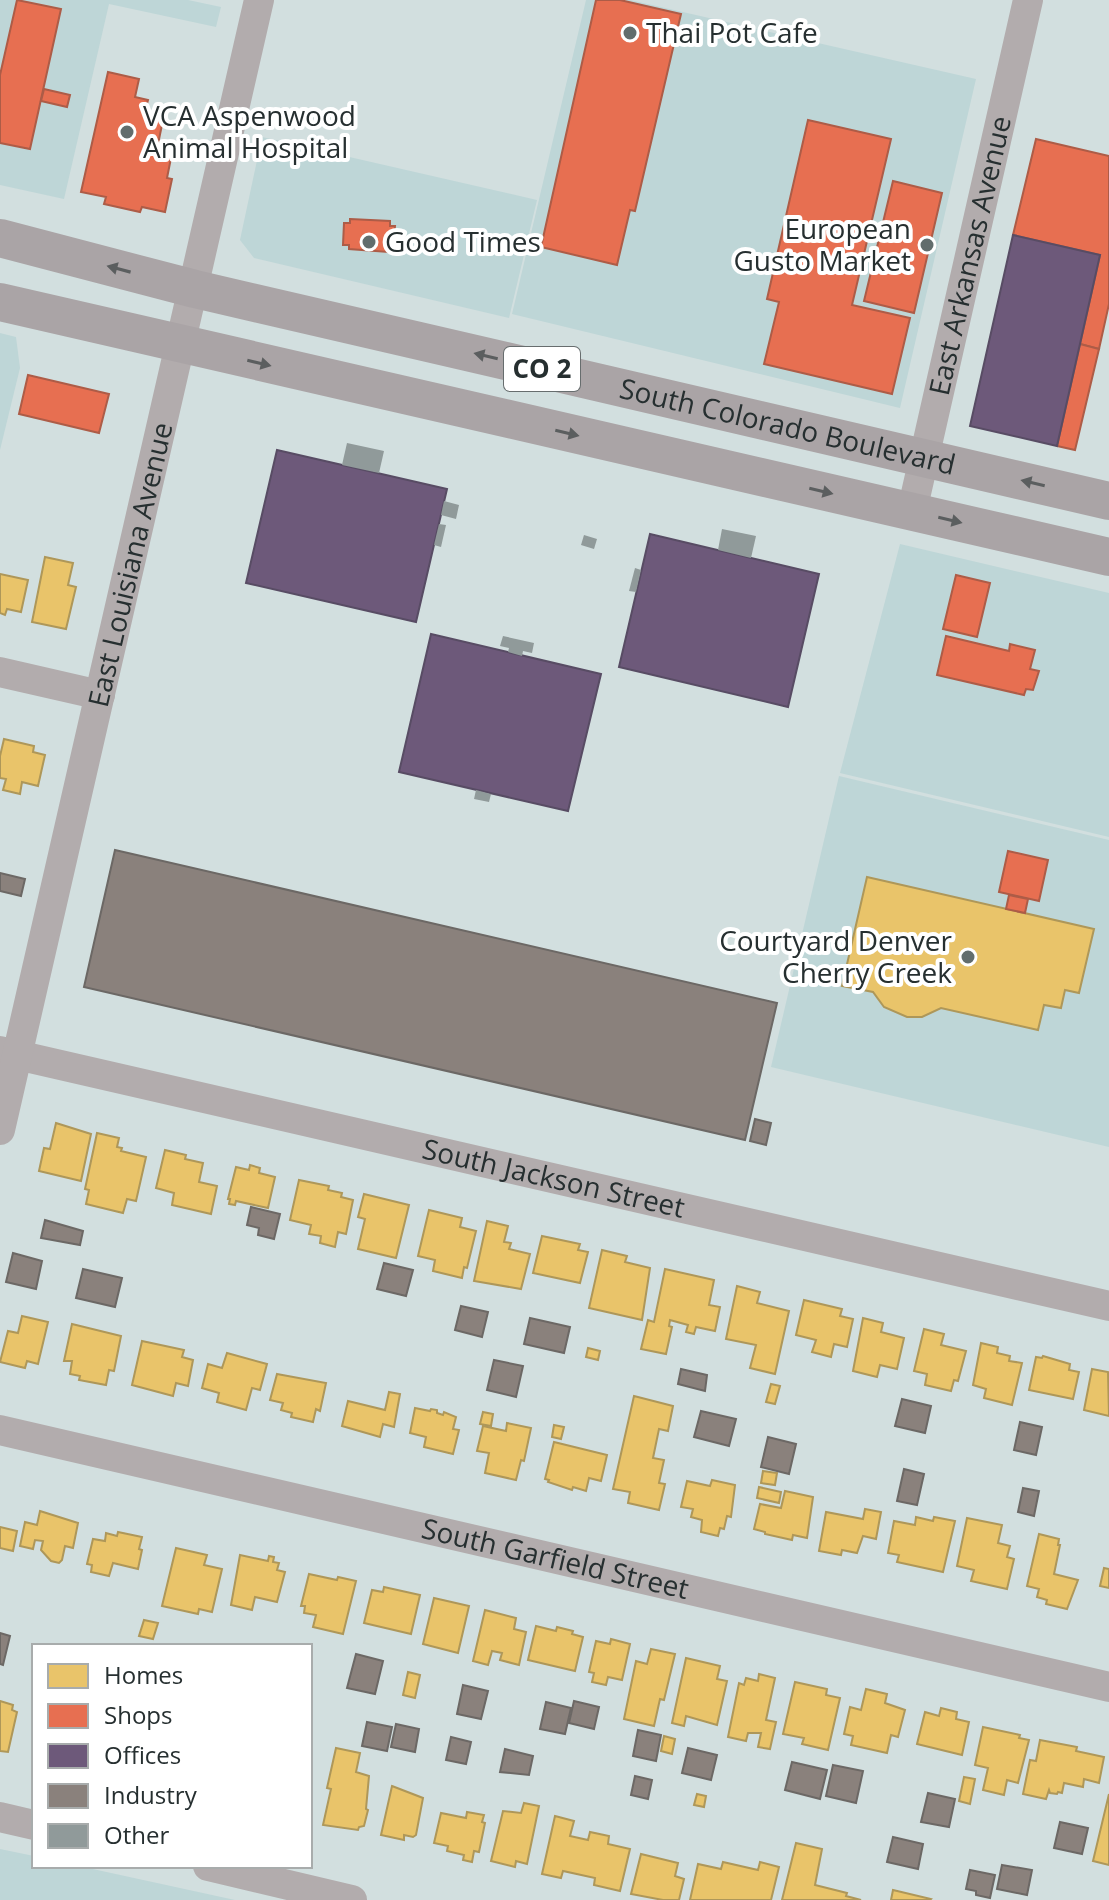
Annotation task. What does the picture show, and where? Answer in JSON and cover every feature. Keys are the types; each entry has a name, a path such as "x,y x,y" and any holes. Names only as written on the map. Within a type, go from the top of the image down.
{"main road":[{"name":"South Colorado Boulevard","path":"0,238 195,289 1109,501"},
{"name":"South Colorado Boulevard","path":"0,302 1109,557"}],"street":[{"name":"East Louisiana Avenue","path":"0,1130 9,1053 100,695 183,345 259,0"},
{"name":"East Arkansas Avenue","path":"912,511 1028,0"},
{"path":"0,672 100,695"},
{"name":"South Jackson Street","path":"9,1053 1109,1306"},
{"name":"South Garfield Street","path":"0,1430 1109,1687"},
{"path":"0,1817 32,1825"},
{"path":"216,1868 352,1900"}],"shaded area":[{"path":"0,0 188,0 221,7 216,27 109,4 64,199 0,185"},
{"path":"586,0 630,0 976,79 900,408 512,314"},
{"path":"262,137 537,200 509,318 254,258 240,240"},
{"path":"0,333 16,337 20,368 0,450"},
{"path":"900,544 1109,593 1109,837 840,773"},
{"path":"839,776 1109,840 1109,1147 771,1067"},
{"path":"0,1849 32,1856 32,1868 88,1868 235,1900 0,1900"}],"building: Homes":[{"path":"45,557 73,563 68,585 76,587 66,629 32,622"},
{"path":"0,574 28,580 21,612 7,609 5,615 0,613"},
{"path":"4,739 34,746 33,752 45,755 38,786 22,782 20,794 3,790 6,779 0,778 0,756"},
{"name":"Courtyard Denver Cherry Creek","path":"867,877 1094,929 1079,993 1065,990 1061,1008 1044,1005 1038,1030 941,1008 922,1017 907,1017 884,1007 873,992 842,986"},
{"path":"56,1123 91,1134 81,1181 39,1171 44,1148 50,1149"},
{"path":"97,1133 119,1138 117,1147 122,1148 121,1151 146,1157 136,1201 127,1199 123,1213 86,1204 89,1190 85,1189"},
{"path":"165,1150 203,1163 199,1182 217,1186 211,1214 172,1205 174,1193 156,1188"},
{"path":"250,1165 260,1168 259,1173 275,1177 268,1208 236,1201 235,1205 229,1204 236,1167 249,1170"},
{"path":"299,1180 329,1186 328,1190 342,1193 341,1197 353,1200 346,1234 338,1232 335,1247 320,1243 321,1236 309,1234 311,1225 290,1220"},
{"path":"364,1194 409,1205 396,1258 358,1249 365,1219 358,1217"},
{"path":"429,1210 462,1218 460,1227 476,1231 462,1278 433,1271 435,1260 418,1256"},
{"path":"487,1221 508,1226 504,1242 511,1243 509,1249 530,1254 521,1289 474,1281"},
{"path":"542,1236 580,1244 578,1250 588,1252 580,1283 533,1273"},
{"path":"602,1250 627,1256 625,1262 650,1268 642,1320 589,1308"},
{"path":"665,1269 714,1280 709,1305 720,1307 715,1331 696,1327 694,1334 686,1332 688,1325 670,1320 669,1326 672,1327 666,1354 641,1349 648,1320 654,1322"},
{"path":"737,1286 760,1292 757,1303 789,1311 775,1374 750,1368 756,1345 726,1339"},
{"path":"804,1300 842,1309 840,1316 853,1319 847,1347 834,1344 831,1357 812,1352 816,1340 796,1335"},
{"path":"22,1316 48,1322 38,1364 27,1361 25,1368 0,1362 8,1331 18,1333"},
{"path":"863,1318 883,1323 881,1332 904,1338 897,1369 880,1365 877,1377 853,1371"},
{"path":"72,1324 121,1336 114,1371 109,1370 106,1385 79,1380 80,1376 70,1374 72,1361 64,1361"},
{"path":"924,1329 944,1334 941,1345 966,1351 958,1381 954,1380 951,1391 925,1385 927,1374 914,1371"},
{"path":"142,1341 184,1350 182,1357 193,1360 188,1386 176,1383 173,1396 132,1385"},
{"path":"981,1343 998,1347 997,1353 1010,1356 1009,1361 1022,1363 1012,1405 984,1398 986,1389 973,1385"},
{"path":"588,1348 600,1351 598,1360 586,1357"},
{"path":"227,1353 267,1364 260,1390 252,1388 246,1410 217,1402 219,1393 202,1388 208,1364 222,1368"},
{"path":"1036,1357 1070,1364 1069,1370 1079,1372 1073,1399 1029,1390"},
{"path":"1092,1369 1108,1372 1109,1416 1084,1410"},
{"path":"277,1374 326,1383 320,1411 316,1409 313,1422 291,1417 292,1413 281,1410 283,1403 270,1400"},
{"path":"771,1384 780,1386 775,1404 766,1402"},
{"path":"389,1392 400,1394 394,1427 383,1424 380,1437 342,1426 348,1401 385,1410"},
{"path":"634,1396 673,1406 668,1431 659,1429 653,1458 664,1460 659,1483 665,1484 659,1510 628,1503 630,1492 613,1489"},
{"path":"415,1408 437,1410 437,1413 443,1415 444,1412 456,1417 453,1429 459,1430 453,1454 424,1447 426,1437 410,1433"},
{"path":"483,1412 493,1414 491,1426 480,1424"},
{"path":"507,1423 531,1428 524,1461 521,1460 516,1480 485,1473 489,1453 477,1451 483,1426 506,1431"},
{"path":"554,1425 564,1427 561,1439 552,1437"},
{"path":"554,1442 607,1455 601,1481 589,1478 586,1491 548,1482 545,1479"},
{"path":"763,1471 777,1473 775,1485 761,1483"},
{"path":"712,1480 735,1485 731,1517 727,1516 724,1529 720,1528 718,1536 701,1532 702,1520 691,1517 693,1509 681,1507 687,1481 710,1486"},
{"path":"759,1487 781,1492 779,1503 757,1498"},
{"path":"785,1491 813,1497 807,1538 793,1535 792,1540 754,1529 760,1504 781,1508"},
{"path":"865,1509 881,1512 876,1539 863,1536 857,1553 842,1550 841,1555 819,1551 826,1512 863,1519"},
{"path":"40,1511 78,1523 73,1548 65,1546 59,1563 51,1561 41,1550 43,1541 35,1540 33,1549 20,1546 25,1522 37,1525"},
{"path":"916,1517 955,1521 943,1572 897,1562 899,1555 888,1553 894,1521 915,1525"},
{"path":"967,1518 1002,1525 998,1543 1010,1546 1007,1557 1014,1559 1007,1589 971,1581 974,1570 957,1566"},
{"path":"0,1527 17,1531 13,1551 0,1548"},
{"path":"118,1532 142,1537 138,1569 113,1563 109,1576 91,1572 92,1565 87,1564 93,1539 105,1541 106,1533 117,1536"},
{"path":"1039,1534 1059,1539 1054,1574 1078,1580 1067,1609 1046,1604 1047,1600 1037,1597 1039,1589 1027,1586"},
{"path":"176,1548 207,1555 204,1565 222,1569 212,1612 199,1609 198,1614 162,1606"},
{"path":"240,1555 268,1561 269,1556 274,1557 273,1562 279,1563 277,1570 285,1572 277,1602 255,1597 252,1610 231,1605"},
{"path":"1104,1568 1109,1569 1109,1588 1100,1586"},
{"path":"309,1574 356,1581 343,1634 313,1627 316,1615 304,1613 305,1606 301,1606"},
{"path":"384,1587 420,1595 411,1634 364,1623 372,1590 383,1592"},
{"path":"434,1598 469,1606 458,1653 423,1644"},
{"path":"485,1610 516,1618 514,1629 526,1632 519,1665 500,1660 502,1653 492,1651 488,1665 473,1661"},
{"path":"144,1620 158,1623 153,1639 139,1636"},
{"path":"536,1626 556,1631 557,1627 583,1637 575,1671 528,1660"},
{"path":"611,1639 630,1644 622,1680 608,1677 606,1685 592,1682 594,1673 589,1672 596,1641 610,1644"},
{"path":"651,1649 675,1654 654,1726 624,1719 636,1661 647,1664"},
{"path":"686,1658 720,1666 717,1679 727,1681 717,1725 686,1716 684,1726 672,1723"},
{"path":"408,1672 420,1675 415,1698 403,1695"},
{"path":"759,1674 775,1678 766,1720 776,1722 770,1749 758,1747 761,1733 748,1733 746,1741 728,1737 739,1683 744,1685 746,1678 758,1681"},
{"path":"795,1682 827,1689 826,1695 840,1698 828,1750 802,1744 804,1738 783,1734"},
{"path":"866,1689 887,1694 885,1703 905,1710 898,1737 891,1735 887,1753 851,1745 853,1736 844,1734 850,1707 861,1710"},
{"path":"0,1701 13,1705 12,1710 17,1712 8,1752 0,1751"},
{"path":"941,1708 957,1712 956,1719 969,1722 962,1755 917,1744 925,1712 939,1716"},
{"path":"983,1727 1029,1740 1018,1783 1007,1780 1004,1795 983,1790 988,1768 975,1765"},
{"path":"664,1736 675,1739 672,1754 661,1751"},
{"path":"1040,1740 1077,1747 1076,1751 1104,1757 1099,1783 1084,1779 1083,1787 1064,1783 1062,1793 1050,1793 1049,1790 1046,1799 1023,1794 1030,1760 1036,1761"},
{"path":"336,1748 360,1753 356,1772 369,1776 368,1810 364,1826 358,1830 323,1825"},
{"path":"964,1777 975,1779 970,1804 959,1801"},
{"path":"392,1786 423,1798 416,1835 404,1835 404,1840 381,1835"},
{"path":"697,1794 706,1796 704,1807 694,1805"},
{"path":"1109,1794 1109,1865 1093,1861"},
{"path":"524,1803 539,1806 527,1864 516,1861 515,1867 491,1861 503,1811 521,1813"},
{"path":"467,1812 484,1815 482,1822 485,1823 479,1852 474,1851 472,1862 463,1860 464,1855 447,1851 448,1846 434,1843 441,1813 466,1818"},
{"path":"555,1816 574,1821 570,1836 588,1840 590,1832 609,1836 608,1844 630,1849 620,1891 594,1885 595,1878 563,1871 561,1878 542,1874"},
{"path":"796,1843 822,1849 815,1885 861,1900 782,1900"},
{"path":"641,1854 678,1863 675,1876 684,1879 679,1900 631,1894"},
{"path":"723,1862 758,1870 760,1862 779,1867 771,1900 690,1900 698,1864 721,1869"},
{"path":"893,1890 931,1899 891,1900"}],"building: Shops":[{"path":"17,0 61,9 30,149 0,143 0,75"},
{"path":"596,0 620,0 681,14 635,211 630,210 617,265 541,247"},
{"name":"VCA Aspenwood Animal Hospital","path":"108,72 139,79 135,97 148,100 145,111 164,115 157,149 172,153 167,178 172,179 165,212 142,207 140,212 104,204 106,197 81,192"},
{"path":"44,89 70,95 67,107 41,101"},
{"path":"808,120 891,139 852,305 910,318 892,394 764,364 779,302 767,299"},
{"path":"1036,139 1109,156 1109,304 1099,349 1080,344 1100,255 1013,235"},
{"path":"893,181 942,193 914,313 864,301"},
{"path":"350,219 390,221 390,226 395,226 393,246 388,246 388,252 349,249 349,245 343,245 344,223 350,223"},
{"path":"1080,344 1099,349 1075,450 1057,446"},
{"path":"28,375 109,394 99,433 19,414"},
{"path":"956,575 990,583 977,637 943,629"},
{"path":"946,636 1009,651 1010,644 1035,650 1030,669 1039,671 1033,690 1026,689 1024,695 937,675"},
{"path":"1008,851 1048,860 1039,901 999,892"},
{"path":"1009,895 1028,899 1025,913 1006,909"}],"building: Offices":[{"path":"1013,235 1100,255 1057,446 970,426"},
{"path":"277,450 447,489 416,622 246,583"},
{"path":"650,534 819,574 788,707 619,667"},
{"path":"431,634 601,674 568,811 399,772"}],"building: Industry":[{"path":"115,850 777,1003 745,1140 84,987"},
{"path":"0,873 25,879 21,896 0,891"},
{"path":"755,1119 771,1123 766,1145 750,1141"},
{"path":"251,1207 280,1214 274,1239 258,1235 259,1228 247,1225"},
{"path":"45,1220 83,1231 80,1245 41,1238"},
{"path":"13,1253 42,1261 36,1289 6,1282"},
{"path":"384,1263 413,1270 406,1296 377,1289"},
{"path":"83,1269 122,1278 115,1307 76,1298"},
{"path":"461,1306 488,1312 482,1337 455,1330"},
{"path":"530,1318 570,1327 564,1353 524,1344"},
{"path":"494,1360 523,1366 516,1397 487,1390"},
{"path":"681,1369 707,1375 705,1391 678,1384"},
{"path":"902,1399 931,1406 925,1433 895,1426"},
{"path":"701,1411 736,1419 729,1446 694,1437"},
{"path":"1020,1422 1042,1427 1036,1455 1014,1450"},
{"path":"768,1437 796,1444 789,1474 761,1467"},
{"path":"904,1469 924,1474 917,1505 897,1501"},
{"path":"1023,1488 1039,1491 1034,1516 1018,1512"},
{"path":"0,1633 10,1636 3,1665 0,1664"},
{"path":"356,1654 383,1661 375,1694 347,1688"},
{"path":"463,1685 488,1691 481,1719 457,1714"},
{"path":"574,1701 599,1707 594,1729 569,1723"},
{"path":"546,1702 571,1708 565,1734 540,1729"},
{"path":"367,1722 392,1727 387,1751 362,1746"},
{"path":"396,1724 419,1729 415,1752 391,1747"},
{"path":"638,1730 661,1735 656,1761 633,1756"},
{"path":"451,1737 471,1742 466,1764 446,1760"},
{"path":"688,1748 717,1755 711,1780 682,1773"},
{"path":"505,1749 533,1756 529,1775 500,1772"},
{"path":"792,1762 827,1770 820,1799 785,1790"},
{"path":"833,1765 863,1771 856,1803 826,1796"},
{"path":"635,1776 652,1780 648,1799 631,1795"},
{"path":"928,1793 955,1799 949,1827 921,1822"},
{"path":"1060,1822 1088,1828 1082,1854 1054,1848"},
{"path":"893,1837 923,1844 918,1869 887,1862"},
{"path":"1002,1865 1032,1870 1027,1895 997,1889"},
{"path":"970,1870 995,1875 990,1898 966,1889"}],"building: Other":[{"path":"347,443 384,451 379,473 342,465"},
{"path":"444,501 459,505 456,519 441,515"},
{"path":"439,524 446,525 441,547 434,545"},
{"path":"722,529 756,536 751,558 718,550"},
{"path":"584,535 597,539 594,549 581,545"},
{"path":"635,568 641,570 636,592 629,591"},
{"path":"503,636 534,643 532,653 523,651 522,656 508,652 509,648 500,646"},
{"path":"476,790 491,794 489,802 474,799"}],"place":[{"name":"Thai Pot Cafe","path":"630,33"},
{"name":"VCA Aspenwood Animal Hospital","path":"127,132"},
{"name":"Good Times","path":"369,242"},
{"name":"European Gusto Market","path":"927,245"},
{"name":"Courtyard Denver Cherry Creek","path":"968,957"}]}
